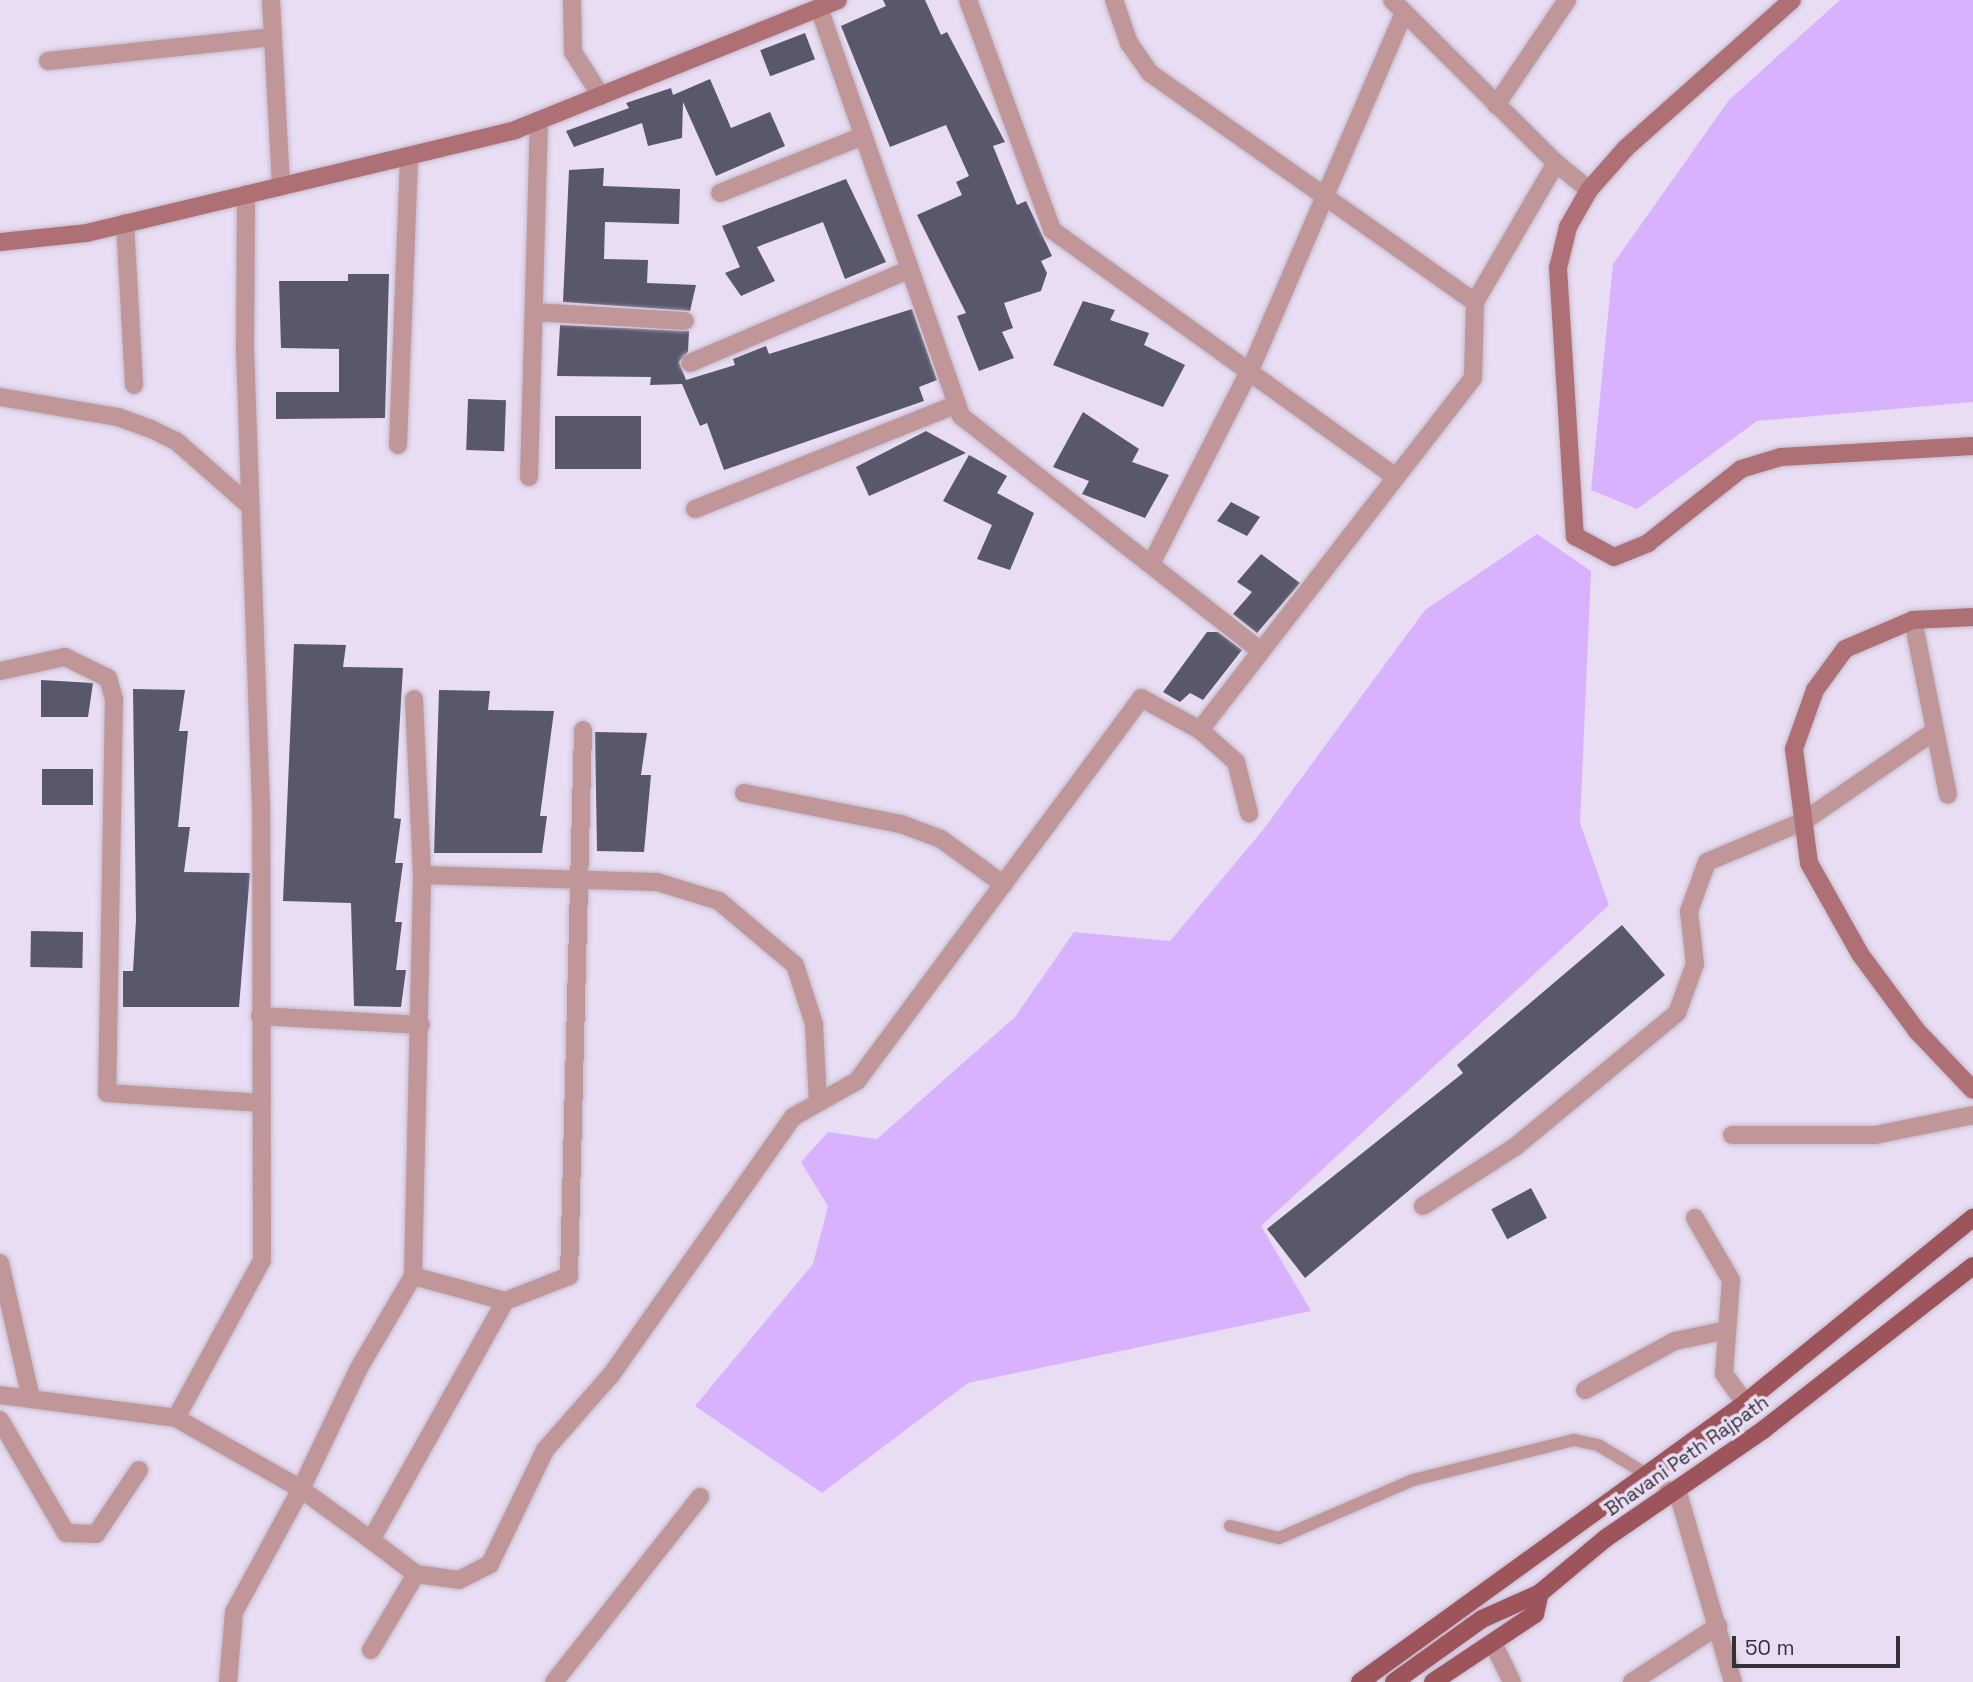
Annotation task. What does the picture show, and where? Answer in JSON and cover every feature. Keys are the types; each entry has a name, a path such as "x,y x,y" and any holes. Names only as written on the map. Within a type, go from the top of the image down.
{"main road":[{"path":"1360,1682 1745,1403 1973,1218"},
{"name":"Bhavani Peth Rajpath","path":"1433,1682 1535,1614 1540,1593 1606,1538 1678,1493 1973,1266"},
{"path":"1394,1682 1482,1619 1540,1593"}],"street":[{"path":"271,0 281,186"},
{"path":"572,0 573,52 601,96"},
{"path":"0,242 125,223 409,156 539,121 838,0"},
{"path":"968,0 1052,230 1251,368 1396,477"},
{"path":"1114,0 1129,43 1150,73 1475,302"},
{"path":"1496,105 1567,0"},
{"path":"1792,0 1626,148 1589,190 1568,227 1558,268 1569,510 1575,536 1591,548 1614,557 1648,543 1741,469 1781,457 1973,446"},
{"path":"1153,560 1251,368 1324,198 1399,6 1496,105 1556,163 1589,190"},
{"path":"819,8 961,416 1153,560 1261,651"},
{"path":"48,61 273,37"},
{"path":"529,477 539,121"},
{"path":"720,193 863,136"},
{"path":"398,445 409,156"},
{"path":"1200,730 1473,378 1475,302 1556,163"},
{"path":"176,1418 262,1260 261,807 250,506 247,194"},
{"path":"125,223 134,385"},
{"path":"690,363 909,269"},
{"path":"534,312 685,321"},
{"path":"0,397 118,417 151,429 176,441 250,506"},
{"path":"695,509 957,404"},
{"path":"1973,617 1913,620 1845,649 1815,690 1794,750 1798,814 1804,821 1809,863 1860,954 1917,1031 1973,1090"},
{"path":"1913,620 1933,732 1948,795"},
{"path":"0,671 65,657 108,678 114,699 107,1093 262,1103"},
{"path":"0,1395 176,1418 301,1489 416,1574 459,1580 490,1564 545,1450 611,1375 793,1117 857,1081 1141,698 1200,730 1236,762 1249,813"},
{"path":"228,1682 234,1612 301,1489 359,1368 413,1276 421,1025 422,875 414,699"},
{"path":"413,1276 505,1301 569,1276 575,935 582,876 583,730"},
{"path":"1423,1206 1515,1146 1677,1013 1695,964 1689,911 1707,862 1804,821 1933,732"},
{"path":"744,793 901,824 942,839 1003,884"},
{"path":"422,875 582,876 657,882 719,901 795,965 814,1024 818,1103"},
{"path":"260,1016 421,1025"},
{"path":"1732,1135 1875,1135 1973,1115"},
{"path":"1695,1218 1731,1280 1724,1374 1745,1403"},
{"path":"0,1263 32,1398"},
{"path":"370,1540 505,1301"},
{"path":"1585,1390 1675,1341 1727,1330"},
{"path":"0,1420 66,1533 96,1534 139,1470"},
{"path":"1678,1493 1733,1682"},
{"path":"554,1682 700,1497"},
{"path":"371,1650 416,1574"},
{"path":"1632,1682 1718,1626"},
{"path":"1493,1643 1512,1682"}],"lane":[{"path":"1230,1526 1279,1538 1413,1480 1574,1440 1598,1445 1678,1493"}],"shaded area":[{"path":"1840,0 1973,0 1973,402 1757,421 1637,509 1591,490 1613,264 1729,100"},
{"path":"1537,534 1591,571 1580,823 1609,905 1261,1226 1311,1311 968,1383 822,1493 695,1406 813,1264 828,1206 801,1162 828,1132 877,1139 1015,1017 1074,932 1170,941 1263,830 1425,610"}],"building":[{"path":"883,0 925,0 941,35 947,32 1005,142 993,146 1017,205 1026,201 1052,256 1041,261 1047,273 1041,291 1004,303 1013,328 1002,332 1014,358 979,371 957,316 966,313 917,215 962,195 956,182 969,176 946,125 890,147 841,26 886,6"},
{"path":"805,33 815,59 770,76 760,50"},
{"path":"710,79 731,128 770,112 785,146 716,176 683,102 682,138 648,146 642,123 574,147 566,131 629,108 626,103 671,88 673,95"},
{"path":"604,168 603,186 680,189 679,224 605,222 604,259 648,260 647,283 696,285 690,311 563,302 569,170"},
{"path":"846,179 886,262 845,279 823,222 757,247 775,281 741,296 725,273 740,267 722,226"},
{"path":"348,274 389,274 385,418 276,419 276,392 339,392 339,349 281,348 279,281 348,281"},
{"path":"1083,301 1115,310 1110,320 1149,333 1144,345 1185,365 1163,407 1053,365"},
{"path":"912,309 937,380 919,387 924,401 724,470 707,423 700,426 682,384 650,385 651,377 557,376 560,325 689,331 688,352 679,362 686,380 735,365 733,359 766,346 769,354"},
{"path":"468,399 506,400 504,451 466,450"},
{"path":"1083,412 1139,449 1132,462 1169,475 1145,518 1082,494 1089,481 1053,467"},
{"path":"555,416 641,416 641,469 555,469"},
{"path":"926,431 966,453 869,496 856,467"},
{"path":"969,455 1007,476 997,493 1034,513 1010,570 977,559 992,525 943,501"},
{"path":"1231,502 1260,517 1247,536 1217,521"},
{"path":"1261,554 1300,583 1257,633 1233,614 1252,592 1237,582"},
{"path":"1207,632 1218,632 1242,650 1203,700 1190,693 1180,702 1163,692"},
{"path":"294,644 346,645 343,667 403,668 394,818 401,819 395,863 403,863 395,922 402,922 396,970 406,970 401,1007 354,1006 351,903 283,901"},
{"path":"41,680 93,683 88,717 41,717"},
{"path":"133,689 185,690 179,731 188,731 178,827 190,827 184,872 250,873 239,1007 123,1007 123,971 133,971 136,920"},
{"path":"439,690 490,691 488,710 554,711 540,816 547,816 542,853 434,853"},
{"path":"595,732 647,733 641,775 651,775 644,852 597,851"},
{"path":"42,769 93,769 93,805 42,805"},
{"path":"1622,925 1665,975 1305,1278 1267,1229 1463,1073 1457,1065"},
{"path":"31,931 83,932 82,968 30,967"},
{"path":"1531,1188 1547,1218 1507,1239 1491,1209"}]}
